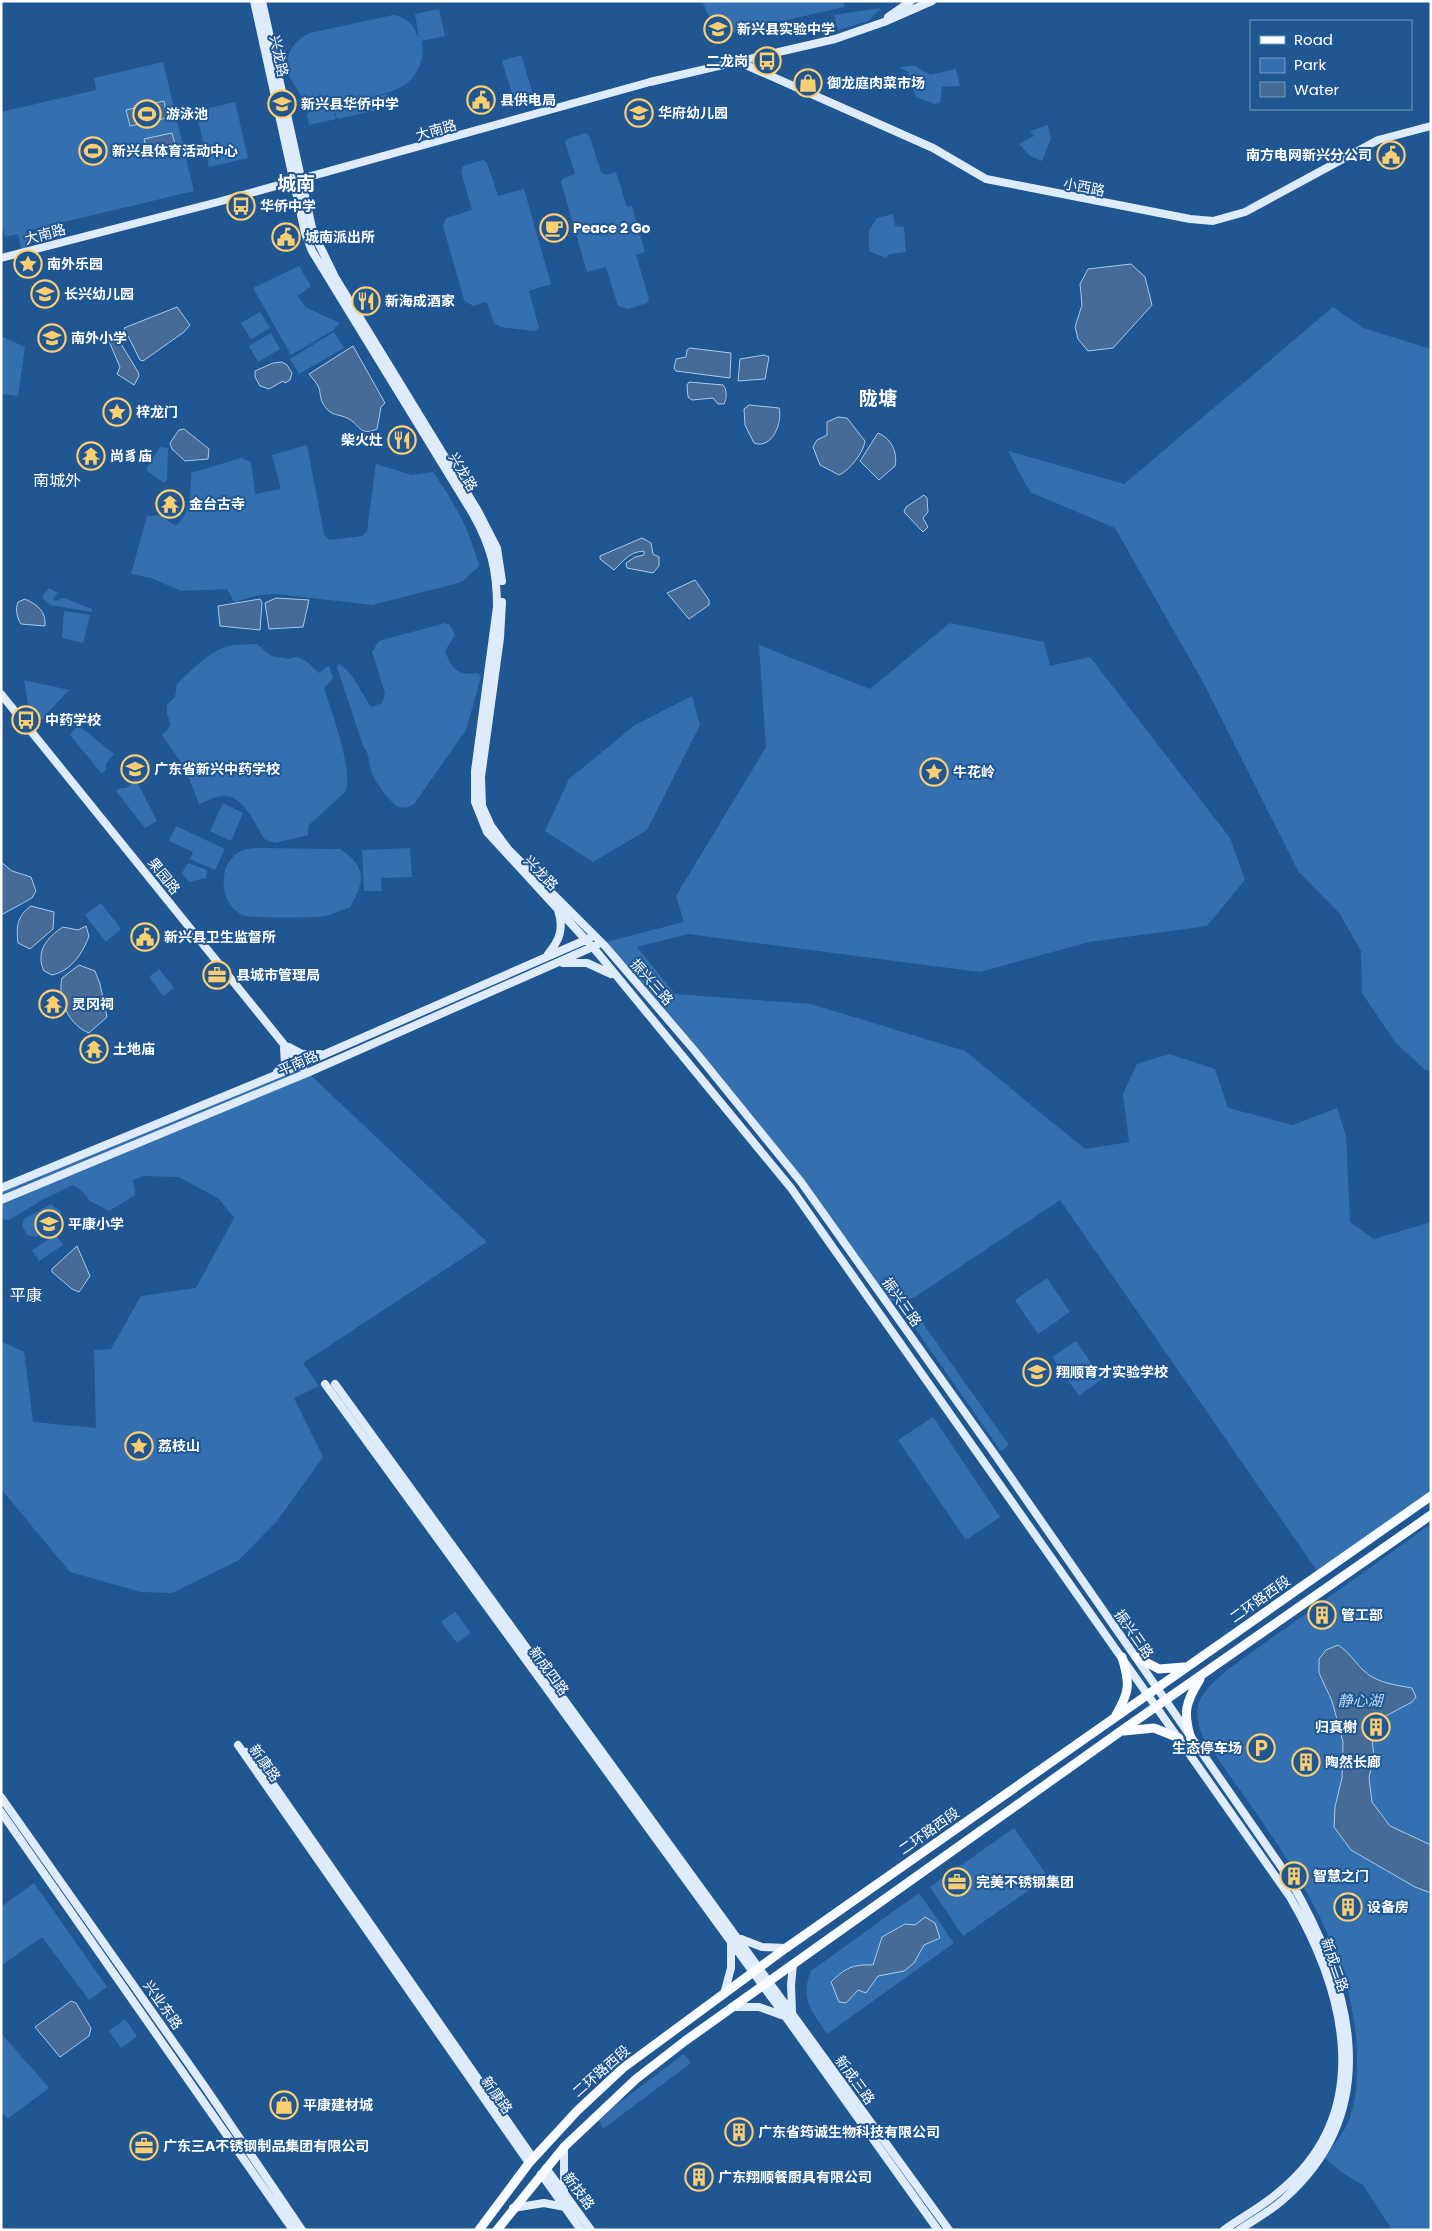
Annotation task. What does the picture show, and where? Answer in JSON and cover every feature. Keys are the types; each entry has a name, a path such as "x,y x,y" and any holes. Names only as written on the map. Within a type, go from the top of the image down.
{"main road":[{"name":"二环路西段","path":"479,2230 531,2160 577,2111 623,2068 786,1948 1431,1496"},
{"name":"二环路西段","path":"497,2230 564,2146 636,2079 732,2007 1431,1514"},
{"path":"1114,1718 1128,1691 1128,1678 1122,1657"},
{"path":"1136,1657 1159,1669 1187,1667"},
{"path":"1191,1740 1186,1706 1203,1675"},
{"path":"1121,1731 1154,1728 1179,1738"}],"street":[{"name":"兴龙路","path":"254,1 297,180 319,247 335,277 478,511 497,548 502,582 502,615 481,777 480,795 486,817 497,836 590,938 593,947"},
{"name":"兴龙路","path":"262,1 297,180 305,234 312,251 473,514 492,553 497,583 498,608 475,770 475,802 487,832 556,906 590,938"},
{"name":"大南路","path":"876,25 911,1"},
{"name":"大南路","path":"1,258 297,180 658,80 835,39 876,25 932,1"},
{"name":"小西路","path":"739,62 933,148 986,179 1181,218 1213,221 1245,212 1378,140 1431,126"},
{"name":"果园路","path":"1,694 307,1073"},
{"path":"556,906 561,919 561,935 546,956 550,966 570,962 588,963 606,970 617,978"},
{"name":"振兴三路","path":"590,938 602,943 694,1050 801,1182 1136,1657 1165,1701"},
{"name":"平南路","path":"1,1188 300,1065 590,938"},
{"name":"平南路","path":"1,1200 307,1073 602,943"},
{"name":"振兴三路","path":"593,947 617,978 712,1089 791,1188 1156,1707"},
{"path":"281,1041 302,1054 327,1053"},
{"path":"270,1077 285,1064 285,1050 281,1041"},
{"path":"855,1279 865,1271"},
{"name":"新成四路","path":"325,1384 731,1942 757,1970"},
{"name":"新成四路","path":"335,1384 738,1936 757,1970"},
{"name":"新成二路","path":"1165,1701 1298,1893 1330,1961 1345,2016 1350,2063 1348,2089 1342,2114 1334,2135 1308,2174 1286,2198 1239,2230"},
{"name":"新成二路","path":"1156,1707 1290,1898 1307,1926 1332,1989 1340,2024 1343,2058 1342,2083 1336,2109 1314,2154 1280,2191 1224,2230"},
{"name":"新康路","path":"238,1745 257,1760 531,2160 238,1745"},
{"name":"兴业东路","path":"1,1797 200,2080 302,2230"},
{"name":"兴业东路","path":"1,1812 293,2230"},
{"path":"738,1936 749,1943 762,1947 786,1948"},
{"path":"724,1994 731,1968 731,1942"},
{"path":"732,2007 759,2007 789,2015 793,1964"},
{"name":"新成三路","path":"757,1970 949,2230"},
{"name":"新成三路","path":"789,2015 938,2230"},
{"path":"564,2146 564,2192"},
{"name":"新技路","path":"544,2171 564,2192 591,2230"},
{"name":"新技路","path":"544,2171 580,2230"},
{"path":"1280,2191 1286,2198"},
{"path":"513,2208 544,2203 565,2207"}],"green space":[{"name":"新兴县实验中学","path":"702,1 844,1 844,7 718,36 716,27 721,25 711,21"},
{"path":"881,8 868,21 838,30 834,15"},
{"path":"439,9 445,36 421,41 423,54 419,67 411,79 401,87 381,95 306,110 303,100 308,98 302,97 287,73 291,49 304,36 310,33 393,15 409,23 419,38 415,14"},
{"path":"521,55 533,94 514,100 502,61"},
{"name":"新兴县体育活动中心","path":"163,62 194,191 26,231 30,250 22,253 18,234 5,237 1,219 1,112 96,90 94,78"},
{"path":"915,66 930,75 956,69 960,86 942,87 940,103 934,104 916,97 908,72 899,67"},
{"path":"387,94 390,107 337,119 334,107"},
{"path":"235,102 248,158 209,167 196,111"},
{"path":"333,107 336,119 309,125 307,113"},
{"path":"1048,125 1051,139 1042,161 1030,156 1019,144 1034,136 1030,131"},
{"path":"585,133 589,135 601,172 606,175 616,172 627,207 632,206 645,252 636,255 649,299 647,303 628,309 618,306 606,267 587,272 561,182 564,178 575,174 565,142 567,139"},
{"path":"484,160 487,163 498,196 524,189 551,284 529,291 539,328 535,331 500,327 494,323 487,303 473,306 464,300 443,226 446,218 472,210 461,171 463,166"},
{"path":"893,214 895,226 904,227 906,252 889,254 886,258 869,251 869,230 877,218"},
{"path":"299,266 311,286 298,296 305,307 340,323 332,331 291,355 253,288"},
{"path":"1333,307 1363,328 1431,349 1431,1070 1426,1071 1395,1042 1362,993 1361,951 1340,914 1298,871 1202,680 1115,528 1030,492 1008,451 1124,484"},
{"path":"260,312 270,328 251,339 241,323"},
{"path":"49,323 65,333 59,344 42,334"},
{"path":"334,332 344,348 299,374 290,359"},
{"path":"271,333 280,349 258,362 249,346"},
{"path":"1,336 25,347 18,396 1,394"},
{"path":"307,445 324,534 329,540 362,536 367,531 376,464 412,475 433,472 448,494 460,517 471,540 479,566 462,582 372,605 276,594 260,595 234,602 227,589 181,591 151,578 131,574 147,516 159,515 176,526 185,515 190,494 191,473 241,458 251,462 255,494 281,489 272,455"},
{"path":"160,447 168,448 167,480 164,483 146,470"},
{"path":"49,588 58,593 53,599 55,601 64,598 92,609 92,612 50,605 42,597"},
{"path":"64,611 90,615 83,643 62,638"},
{"path":"445,623 450,625 455,635 445,651 453,667 460,672 478,673 481,677 466,730 414,804 401,808 387,796 372,775 368,755 363,746 337,667 338,663 350,673 371,707 382,703 385,693 372,652 379,641"},
{"path":"950,623 1044,642 1050,666 1090,657 1230,838 1245,880 1207,926 1089,942 980,972 688,934 637,947 675,994 811,1004 965,1051 1085,1149 1129,1142 1123,1094 1137,1064 1169,1054 1215,1069 1228,1108 1293,1125 1337,1108 1346,1136 1350,1222 1374,1239 1431,1222 1431,1501 1322,1578 1060,1200 915,1297 898,1302 886,1300 793,1174 602,943 684,922 676,896 766,747 759,645 870,689"},
{"path":"257,644 271,656 289,659 297,657 306,661 319,673 329,665 333,678 324,688 344,754 346,768 346,791 308,826 308,835 275,843 264,839 248,811 236,799 222,796 199,804 185,768 162,735 171,725 167,714 167,705 175,697 177,684 216,651 233,645"},
{"path":"24,680 69,690 41,720 30,715"},
{"path":"692,696 700,725 647,830 593,862 545,831 569,779 635,725"},
{"path":"78,725 114,754 106,764 106,769 102,774 70,735"},
{"path":"136,780 157,821 145,828 116,791 120,788 126,788"},
{"path":"223,803 243,813 231,841 210,831"},
{"path":"176,826 225,849 215,870 190,859 193,852 169,841"},
{"path":"255,848 340,849 355,862 361,875 359,889 350,907 325,916 310,917 253,917 239,913 232,907 224,890 225,871 228,863 236,854"},
{"path":"410,848 412,877 381,878 382,891 364,891 362,850"},
{"path":"188,863 207,870 206,878 189,882 182,873"},
{"path":"101,903 121,929 106,942 85,915"},
{"path":"159,969 174,988 163,996 149,977"},
{"path":"300,1065 487,1242 303,1363 319,1386 294,1398 323,1457 277,1521 239,1560 172,1593 141,1592 70,1572 1,1489 1,1341 24,1352 33,1422 96,1428 94,1350 111,1349 141,1296 196,1288 234,1218 219,1199 179,1177 144,1176 133,1180 135,1195 109,1211 90,1201 83,1192 73,1185 42,1200 9,1220 1,1219 1,1188"},
{"path":"51,1204 61,1212 61,1222 36,1237 27,1235 22,1226 24,1219"},
{"path":"56,1235 63,1245 39,1261 32,1250"},
{"path":"1047,1278 1070,1312 1038,1334 1015,1300"},
{"path":"917,1315 1009,1445 1001,1451 915,1328"},
{"path":"1076,1341 1102,1379 1079,1396 1052,1357"},
{"path":"933,1417 1000,1517 966,1540 898,1440"},
{"path":"1431,1524 1431,2230 1392,2230 1363,2185 1341,2172 1325,2158 1349,2120 1354,2105 1356,2088 1357,2056 1352,2011 1341,1968 1325,1927 1304,1887 1280,1848 1203,1737 1197,1715 1200,1699 1227,1670"},
{"path":"455,1612 471,1633 457,1643 441,1622"},
{"path":"1014,1828 1048,1877 963,1936 930,1887"},
{"path":"34,1883 107,1987 89,2000 42,1937 1,1966 1,1907"},
{"path":"919,1893 954,1943 827,2034 812,2011 807,1997 806,1989 811,1971"},
{"path":"125,2019 137,2036 121,2048 109,2031"},
{"path":"1,2033 49,2088 7,2119 1,2111"},
{"path":"684,2054 691,2063 603,2129 599,2121 612,2108"}],"water":[{"name":"游泳池","path":"164,101 167,118 130,126 126,110"},
{"path":"172,133 176,148 151,153 147,150 144,139"},
{"path":"1131,264 1145,277 1152,305 1113,348 1088,351 1078,339 1075,327 1082,305 1080,284 1088,269"},
{"path":"177,307 190,325 184,332 143,361 140,360 124,328"},
{"path":"112,335 117,337 138,372 139,376 134,385 117,374 120,367 108,339"},
{"path":"353,346 385,403 381,407 377,429 367,432 360,429 347,418 328,411 322,401 318,386 309,374"},
{"path":"690,348 731,353 730,378 676,371 674,368 676,359 686,357 687,350"},
{"path":"764,355 769,357 765,379 738,381 740,359"},
{"path":"282,362 287,365 292,373 290,380 285,383 283,381 269,389 260,386 255,377 255,371 273,363"},
{"path":"689,382 723,385 726,394 724,404 718,404 713,398 692,400 688,397 687,385"},
{"path":"749,405 779,408 778,427 771,439 766,442 754,443 745,425 744,409"},
{"path":"838,417 847,418 865,441 855,461 847,470 839,475 820,465 813,447 817,440 827,435 827,422"},
{"path":"184,429 209,449 208,459 185,461 172,449 170,443 179,430"},
{"path":"878,433 890,442 896,461 895,466 879,480 860,461"},
{"path":"924,495 927,498 928,512 923,518 928,527 923,532 904,512 906,507"},
{"path":"642,538 651,543 653,554 659,557 659,566 653,573 627,568 626,563 635,557 644,555 644,551 630,555 614,570 600,559 600,556"},
{"path":"695,580 709,600 709,605 689,619 667,593"},
{"path":"276,598 309,600 303,627 269,629 265,603"},
{"path":"25,599 43,612 45,626 21,624 17,608 18,602"},
{"path":"260,599 262,603 260,630 220,626 218,606"},
{"path":"1,862 12,871 31,877 36,891 32,898 3,914 1,914"},
{"path":"31,906 54,912 53,929 30,949 18,943 17,932 20,918"},
{"path":"86,926 89,936 75,960 59,973 52,975 44,971 41,958 42,951 52,935 63,927 78,930"},
{"path":"79,965 95,971 100,984 107,1017 89,1033 70,1018 61,995 62,978"},
{"path":"77,1246 90,1276 79,1292 72,1289 52,1272 52,1269"},
{"name":"静心湖","path":"1338,1645 1363,1670 1374,1678 1386,1683 1412,1688 1416,1697 1412,1702 1378,1720 1371,1733 1374,1755 1369,1778 1372,1802 1390,1826 1431,1845 1431,1893 1415,1887 1351,1850 1334,1827 1335,1807 1342,1778 1343,1742 1332,1701 1319,1673 1319,1659 1326,1650"},
{"path":"925,1917 935,1923 940,1938 924,1945 914,1963 904,1971 878,1976 866,1993 858,1990 846,2003 839,2002 831,1982 850,1968 860,1965 873,1965 882,1937 905,1924 915,1925"},
{"path":"71,2001 76,2003 91,2028 89,2036 60,2057 35,2027"}],"place":[{"name":"新兴县实验中学","path":"718,29"},
{"name":"二龙岗","path":"767,61"},
{"name":"御龙庭肉菜市场","path":"808,83"},
{"name":"县供电局","path":"481,100"},
{"name":"新兴县华侨中学","path":"282,104"},
{"name":"华府幼儿园","path":"639,113"},
{"name":"游泳池","path":"147,114"},
{"name":"新兴县体育活动中心","path":"93,151"},
{"name":"南方电网新兴分公司","path":"1391,155"},
{"name":"华侨中学","path":"241,206"},
{"name":"Peace 2 Go","path":"554,228"},
{"name":"城南派出所","path":"286,237"},
{"name":"南外乐园","path":"28,264"},
{"name":"长兴幼儿园","path":"45,294"},
{"name":"新海成酒家","path":"366,301"},
{"name":"南外小学","path":"52,338"},
{"name":"梓龙门","path":"117,412"},
{"name":"柴火灶","path":"402,440"},
{"name":"尚豸庙","path":"91,456"},
{"name":"金台古寺","path":"170,504"},
{"name":"中药学校","path":"26,720"},
{"name":"广东省新兴中药学校","path":"135,769"},
{"name":"牛花岭","path":"934,772"},
{"name":"新兴县卫生监督所","path":"145,937"},
{"name":"县城市管理局","path":"217,975"},
{"name":"灵冈祠","path":"53,1004"},
{"name":"土地庙","path":"94,1049"},
{"name":"平康小学","path":"49,1224"},
{"name":"翔顺育才实验学校","path":"1037,1372"},
{"name":"荔枝山","path":"139,1446"},
{"name":"管工部","path":"1322,1615"},
{"name":"归真榭","path":"1376,1727"},
{"name":"生态停车场","path":"1261,1748"},
{"name":"陶然长廊","path":"1306,1762"},
{"name":"智慧之门","path":"1294,1876"},
{"name":"完美不锈钢集团","path":"957,1882"},
{"name":"设备房","path":"1348,1907"},
{"name":"平康建材城","path":"284,2105"},
{"name":"广东省筠诚生物科技有限公司","path":"739,2132"},
{"name":"广东三A不锈钢制品集团有限公司","path":"144,2146"},
{"name":"广东翔顺餐厨具有限公司","path":"699,2177"}],"district":[{"name":"城南","path":"296,183"},
{"name":"陇塘","path":"878,398"},
{"name":"南城外","path":"57,480"},
{"name":"平康","path":"26,1295"}]}
